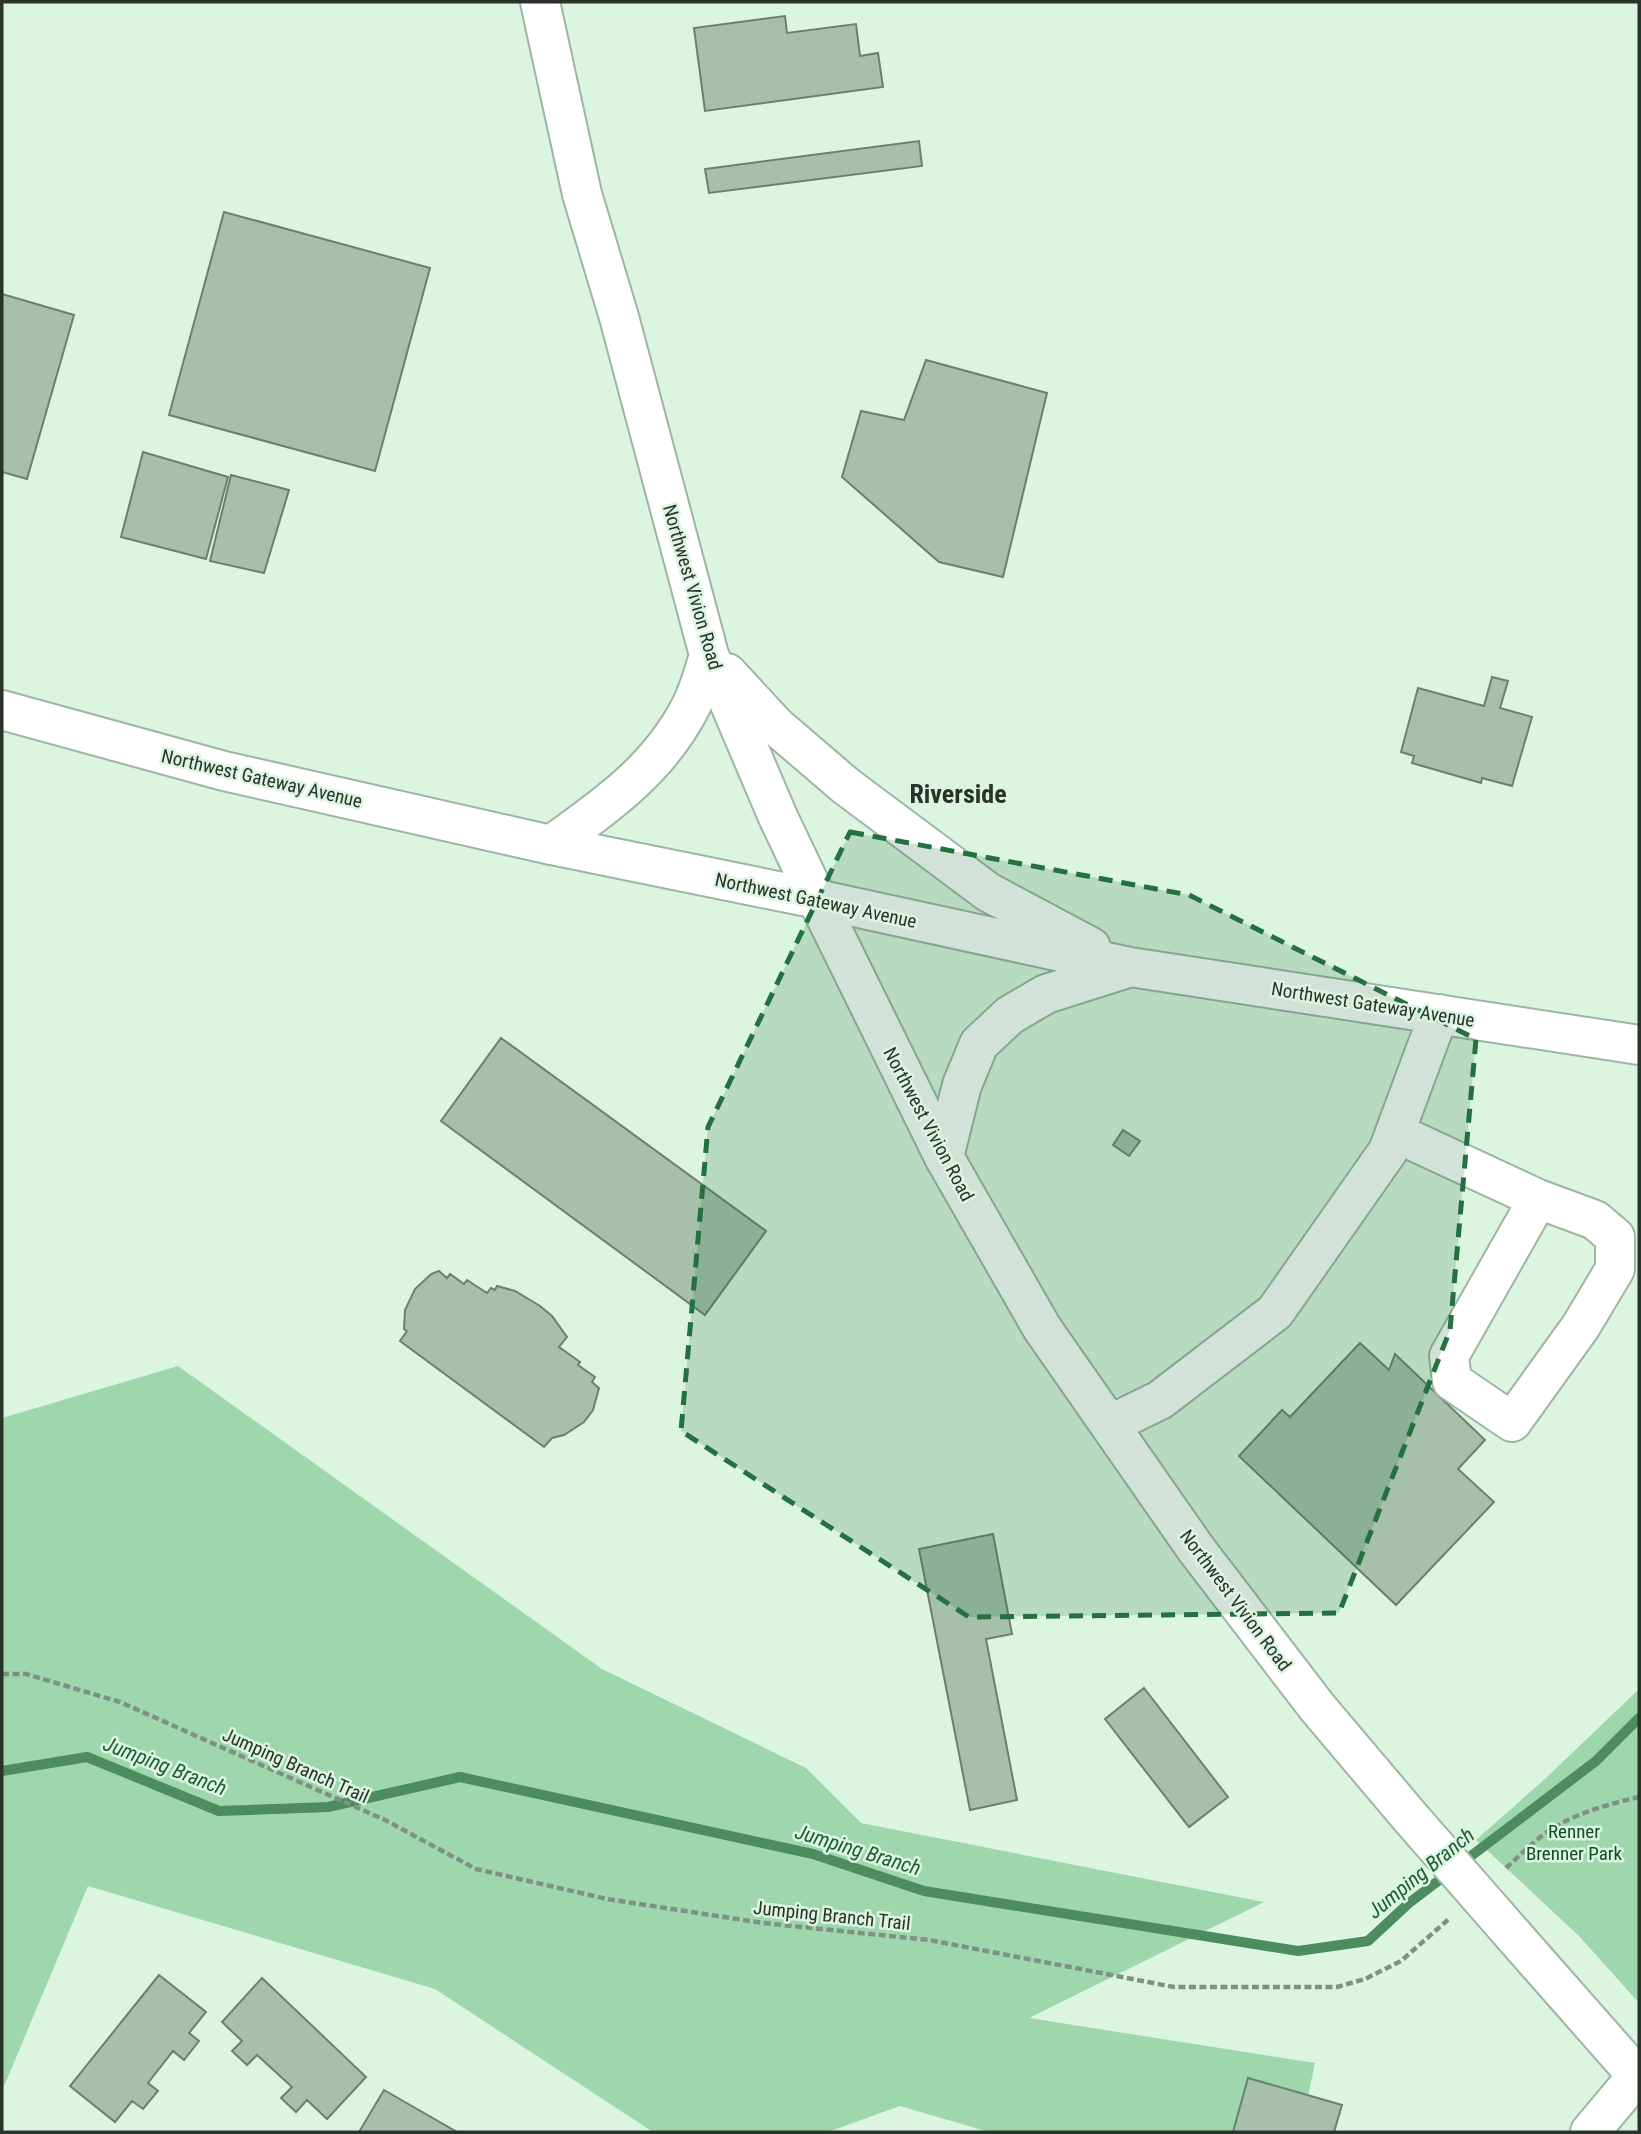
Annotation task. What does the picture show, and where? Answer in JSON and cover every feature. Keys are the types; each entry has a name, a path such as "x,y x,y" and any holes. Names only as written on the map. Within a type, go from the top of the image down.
{"main road":[{"name":"Northwest Vivion Road","path":"540,2 582,194 620,317 709,655 778,817 944,1157 1042,1328 1196,1549 1317,1707 1638,2077"},
{"path":"551,845 626,790 663,751 692,705 709,655 776,726 846,786 988,891 1130,967"},
{"name":"Northwest Gateway Avenue","path":"2,710 224,771 551,845 1130,967 1639,1045"},
{"path":"944,1157 962,1085 979,1044 1010,1016 1046,994 1130,967"},
{"path":"1111,1424 1160,1400 1275,1312 1388,1151 1439,1014"},
{"path":"1396,1133 1538,1199 1595,1220 1615,1237 1615,1269 1581,1326 1512,1422 1452,1381 1449,1356 1538,1199"},
{"path":"1590,2132 1638,2077"}],"path":[{"name":"Jumping Branch Trail","path":"2,1674 26,1674 120,1702 385,1820 476,1869 607,1899 763,1923 929,1940 1174,1987 1338,1987 1365,1979 1401,1961 1460,1909"},
{"path":"1499,1874 1543,1835 1574,1817 1609,1804 1639,1797"}],"highlighted area":[{"path":"850,832 1189,895 1476,1039 1450,1330 1339,1613 969,1617 681,1431 708,1127"}],"green space":[{"path":"178,1366 602,1669 806,1768 861,1823 1264,1902 1029,2018 1315,2063 1308,2096 1342,2105 1334,2132 989,2132 900,2106 828,2132 653,2132 435,1989 88,1886 2,2091 2,1418"},
{"name":"Renner Brenner Park","path":"1639,1689 1639,2003 1579,1936 1476,1840"}],"building":[{"path":"785,16 787,33 856,24 860,56 878,53 883,87 705,111 694,28"},
{"path":"919,141 922,166 709,193 705,169"},
{"path":"224,212 430,268 375,471 169,415"},
{"path":"2,294 74,315 27,479 2,472"},
{"path":"926,360 1047,393 1003,577 939,562 842,477 861,411 904,420"},
{"path":"143,452 228,477 206,559 121,537"},
{"path":"231,475 289,490 264,573 210,561"},
{"path":"1492,677 1508,681 1500,708 1532,717 1512,786 1482,778 1481,783 1412,763 1414,756 1401,752 1418,688 1484,706"},
{"path":"501,1038 766,1231 705,1315 441,1121"},
{"path":"1123,1130 1140,1141 1129,1156 1113,1145"},
{"path":"439,1271 447,1278 450,1274 464,1284 467,1280 487,1293 491,1288 495,1290 497,1286 515,1291 552,1316 567,1337 559,1347 595,1377 592,1382 599,1388 593,1410 584,1422 564,1435 552,1438 544,1447 400,1341 407,1331 404,1329 405,1310 415,1289 431,1274"},
{"path":"1360,1343 1389,1370 1395,1354 1485,1440 1458,1469 1494,1502 1396,1605 1239,1456 1282,1410 1290,1417"},
{"path":"993,1534 1012,1634 986,1639 1017,1800 970,1810 919,1549"},
{"path":"1144,1688 1228,1797 1189,1827 1105,1719"},
{"path":"159,1975 206,2012 189,2033 199,2041 184,2060 173,2051 148,2083 158,2091 143,2109 132,2101 115,2122 70,2086"},
{"path":"262,1978 366,2077 327,2119 307,2100 296,2112 281,2098 292,2087 257,2055 247,2065 232,2051 242,2041 222,2022"},
{"path":"1248,2078 1342,2105 1334,2132 1233,2132"},
{"path":"384,2090 457,2132 359,2132"}],"waterway":[{"name":"Jumping Branch","path":"2,1771 87,1757 219,1811 328,1807 460,1777 813,1854 924,1891 1298,1951 1368,1941 1409,1903 1596,1761 1639,1718"}],"district":[{"name":"Riverside","path":"958,794"}]}
